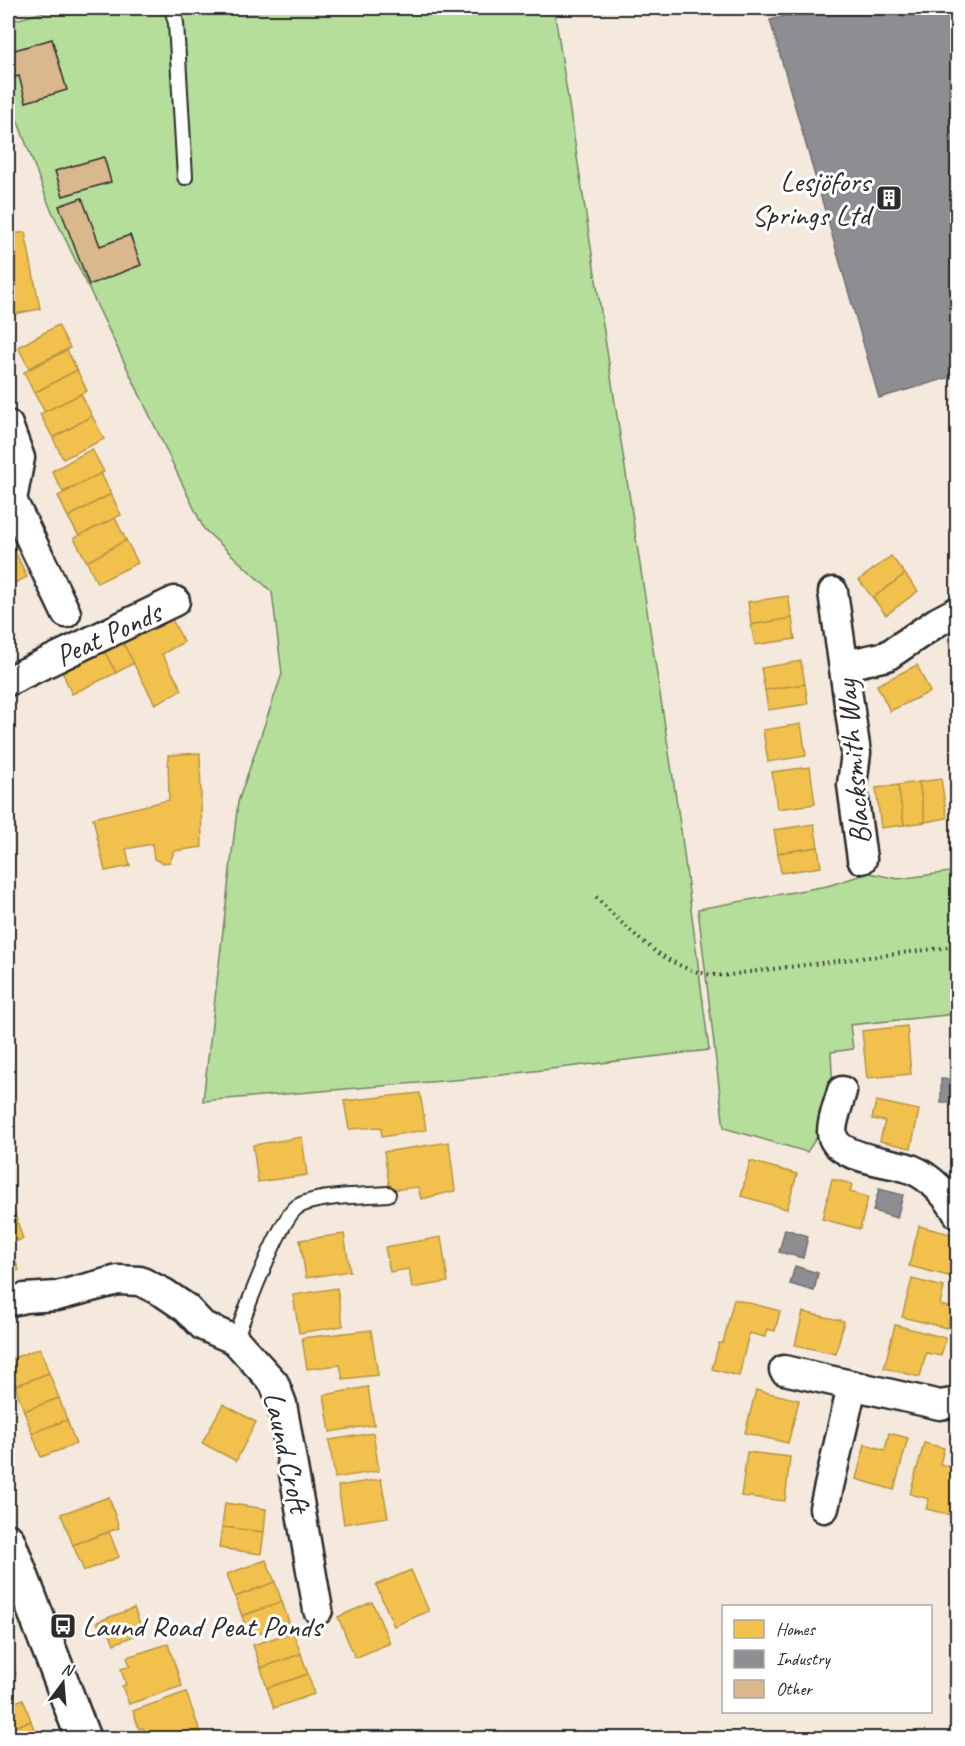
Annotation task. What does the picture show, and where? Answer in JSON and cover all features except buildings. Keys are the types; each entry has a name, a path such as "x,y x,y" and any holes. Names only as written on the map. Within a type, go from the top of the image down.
{"street":[{"path":"8,425 20,458 10,501 66,614"},
{"name":"Blacksmith Way","path":"833,592 856,753 852,785 862,859"},
{"name":"Peat Ponds","path":"8,681 175,602"},
{"name":"Blacksmith Way","path":"844,665 887,656 957,611"},
{"path":"842,1091 832,1133 839,1147 853,1154 912,1169 937,1186 957,1214"},
{"name":"Laund Croft","path":"8,1302 25,1298 57,1296 118,1280 140,1281 186,1308 203,1326 236,1340 274,1383 282,1404 318,1610"},
{"path":"784,1370 940,1405 957,1402"},
{"path":"824,1508 852,1386"},
{"path":"8,1541 82,1738"}],"lane":[{"path":"172,8 176,23 185,177"},
{"path":"236,1340 246,1308 284,1223 297,1207 316,1200 388,1194"}],"path":[{"path":"596,897 623,925 661,954 687,970 725,977 741,973 957,946"}],"green space":[{"path":"59,8 554,8 681,830 709,1050 477,1078 203,1101 238,802 282,674 272,592 204,529 49,205 8,95 8,22"},
{"path":"957,871 956,1014 850,1025 853,1049 831,1052 833,1093 819,1134 807,1152 724,1128 698,909 827,886 869,873 898,879"}],"place":[{"name":"Lesjöfors Springs Ltd","path":"889,198"},
{"name":"Laund Road Peat Ponds","path":"63,1626"}]}
